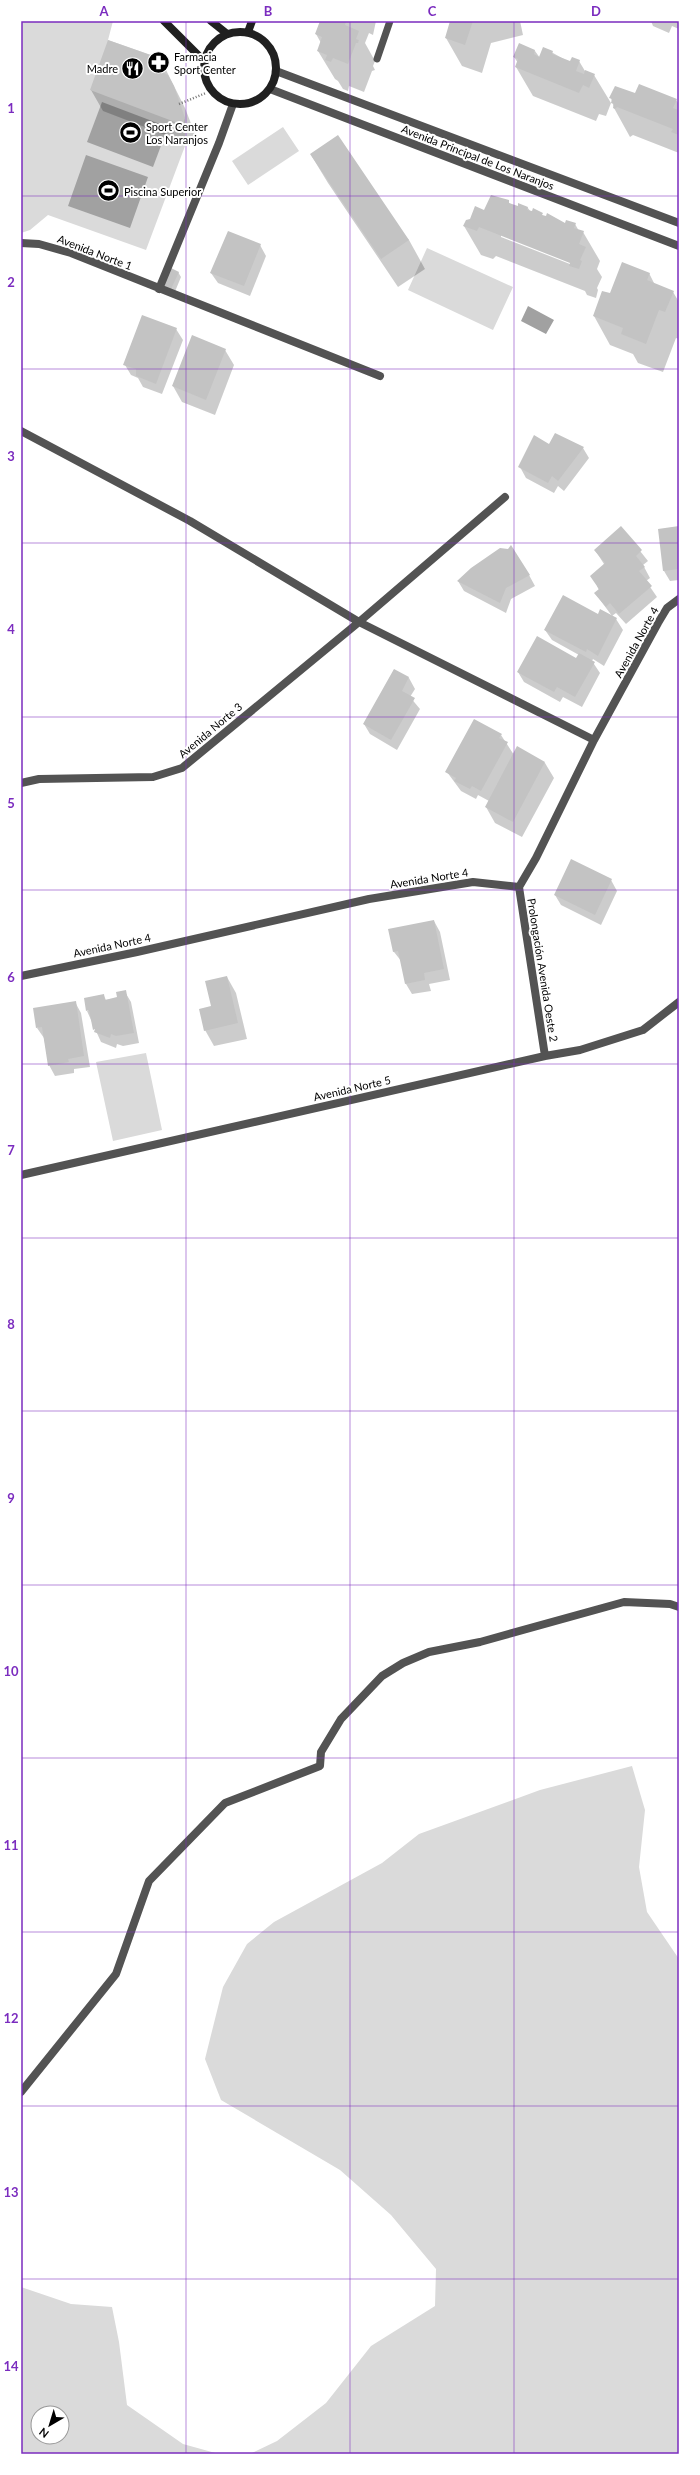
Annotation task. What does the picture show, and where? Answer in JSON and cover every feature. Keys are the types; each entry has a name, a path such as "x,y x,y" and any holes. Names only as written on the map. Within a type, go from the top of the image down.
{"main road":[{"path":"164,21 204,61"},
{"path":"211,21 226,34"},
{"path":"248,32 252,21"},
{"path":"248,32 266,42 272,50 276,71 270,89 252,102 233,104 214,93 207,83 204,72 204,61 214,42 226,34 248,32"}],"street":[{"name":"Avenida Principal de Los Naranjos","path":"276,71 679,223"},
{"name":"Avenida Principal de Los Naranjos","path":"270,89 679,246"},
{"path":"159,289 219,143 233,104"},
{"name":"Avenida Norte 1","path":"21,243 39,244 71,253 380,376"},
{"path":"21,431 190,521 359,622 594,740"},
{"name":"Avenida Norte 3","path":"21,783 39,779 153,777 182,768 359,622 505,497"},
{"name":"Avenida Norte 4","path":"21,976 137,952 369,899 473,882 519,887 536,858 594,740 664,613 679,599"},
{"name":"Prolongación Avenida Oeste 2","path":"519,887 545,1056"},
{"name":"Avenida Norte 5","path":"21,1175 545,1056 580,1050 643,1030 679,1002"},
{"path":"21,2092 116,1974 149,1881 225,1803 320,1766 321,1752 341,1718 382,1676 403,1663 429,1652 480,1642 624,1602 670,1604 679,1607"}],"lane":[{"path":"377,59 390,21"}],"path":[{"path":"179,104 206,93"}],"shaded area":[{"path":"21,21 113,21 108,40 162,59 157,70 185,118 185,146 146,250 48,215 30,230 21,233"},
{"path":"102,102 168,127 153,167 87,142"},
{"path":"283,127 299,151 248,185 232,161"},
{"name":"Piscina Superior","path":"86,155 148,177 130,228 68,206"},
{"path":"427,248 513,287 493,330 408,290"},
{"path":"528,306 554,320 546,334 521,321"},
{"path":"146,1053 162,1130 113,1141 96,1062"},
{"path":"632,1766 645,1810 639,1867 647,1912 679,1959 679,2454 250,2454 277,2441 326,2403 371,2346 435,2306 436,2269 391,2215 340,2170 221,2100 205,2059 223,1987 247,1944 274,1922 382,1863 419,1834 540,1790"},
{"path":"21,2287 71,2304 112,2307 119,2342 127,2405 183,2444 219,2454 21,2454"}],"building":[{"path":"320,21 346,21 345,25 359,31 356,39 359,40 358,43 356,43 348,64 333,58 331,62 325,60 327,55 317,51 322,37 315,34"},
{"path":"450,21 473,21 465,45 445,38"},
{"path":"108,40 162,59 157,70 168,75 174,86 185,118 183,125 90,90"},
{"path":"519,43 535,50 534,54 539,57 543,47 553,51 552,54 570,61 572,57 580,60 576,71 584,74 585,70 595,74 589,88 583,85 579,93 515,67 518,59 513,57"},
{"path":"639,84 677,99 673,108 679,110 679,135 671,132 673,129 617,107 615,109 613,108 614,104 611,103 612,99 609,98 615,86 635,93"},
{"path":"338,135 409,240 381,259 310,154"},
{"path":"491,195 509,200 509,203 518,206 518,203 528,207 527,210 532,211 533,208 543,213 542,215 546,216 547,213 565,223 566,220 576,223 574,228 584,231 579,244 586,247 580,260 582,261 579,269 569,266 570,263 479,227 477,231 463,226 466,220 470,219 475,206 484,210"},
{"path":"228,231 261,244 244,286 210,273"},
{"path":"622,262 650,273 647,280 674,291 665,312 659,310 646,344 621,334 623,328 593,316 602,291 610,293"},
{"path":"171,268 179,272 171,289 163,286"},
{"path":"142,315 177,328 156,384 136,376 136,369 123,365"},
{"path":"192,335 226,349 206,400 172,386"},
{"path":"555,433 584,447 558,481 552,476 548,483 518,467 534,435 549,444"},
{"path":"621,526 642,550 636,556 645,567 639,571 652,586 619,614 610,603 606,607 594,593 599,589 590,576 605,563 594,550"},
{"path":"679,526 679,569 663,571 658,529"},
{"path":"511,545 530,575 506,588 500,603 457,581 471,568 500,548 508,549"},
{"path":"563,595 598,614 600,609 617,618 598,656 587,649 586,652 544,630"},
{"path":"537,636 576,658 579,653 595,662 575,697 557,687 554,692 517,672"},
{"path":"394,669 409,677 402,691 415,698 391,740 363,724"},
{"path":"474,719 502,734 499,738 508,742 481,791 472,786 470,789 454,781 456,778 445,772"},
{"path":"517,746 545,762 513,822 485,807"},
{"path":"571,859 612,879 595,915 554,895"},
{"path":"434,920 444,969 424,973 425,980 405,984 398,951 393,952 388,929"},
{"path":"227,976 238,1023 204,1031 199,1009 211,1006 205,981"},
{"path":"126,990 134,1033 116,1036 111,1034 110,1038 94,1032 95,1029 93,1030 89,1010 86,1011 84,998 104,994 105,1000 117,997 116,992"},
{"path":"76,1001 84,1056 68,1059 69,1062 48,1066 42,1027 36,1028 33,1008"}],"place":[{"name":"Farmacia Sport Center","path":"158,62"},
{"name":"Madre","path":"133,68"},
{"name":"Sport Center Los Naranjos","path":"131,132"},
{"name":"Piscina Superior","path":"108,191"}]}
